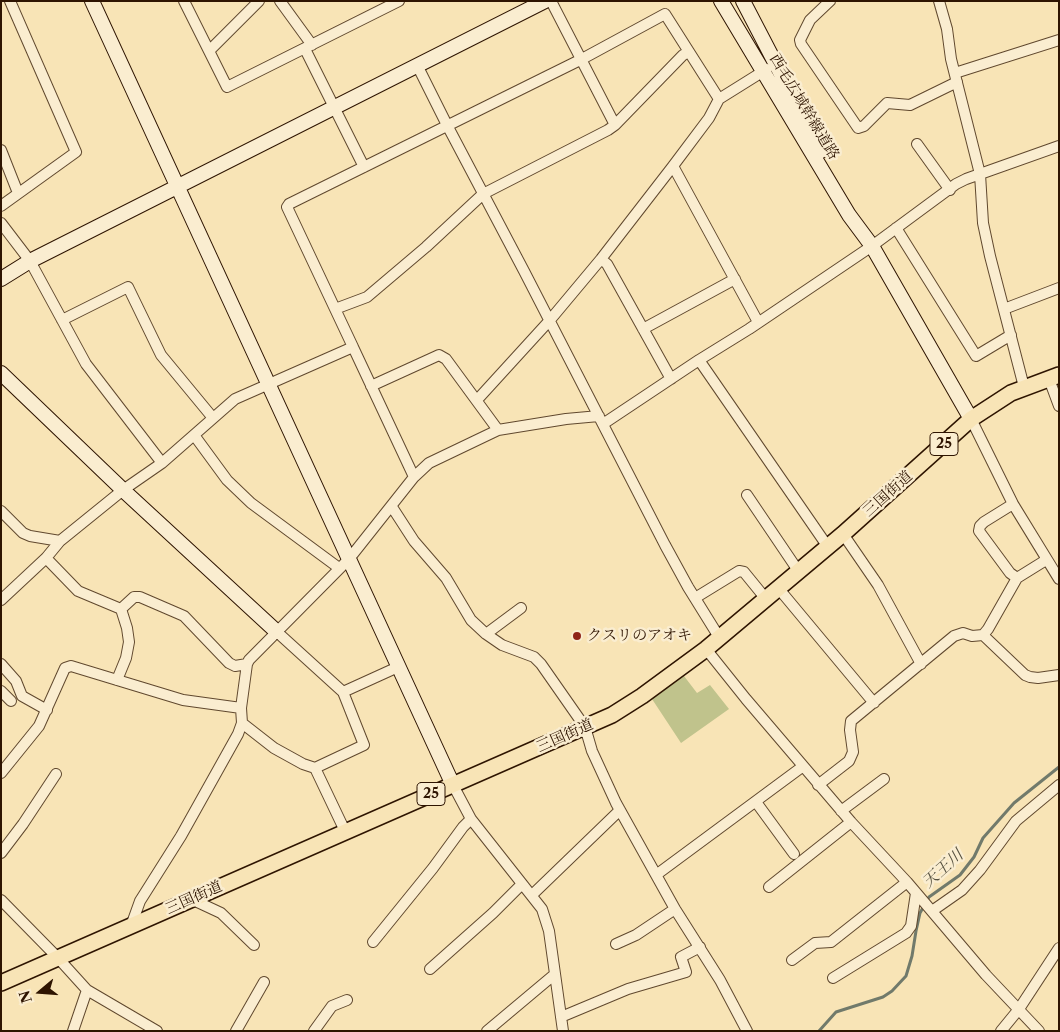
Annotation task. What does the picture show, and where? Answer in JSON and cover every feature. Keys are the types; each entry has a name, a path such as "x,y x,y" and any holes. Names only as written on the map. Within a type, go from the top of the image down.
{"main road":[{"name":"三国街道","path":"1,983 612,714 642,696 706,649 843,534 971,419 1011,393 1054,377"}],"street":[{"path":"1,206 76,152 10,1"},
{"path":"92,1 270,384 344,564 398,667 453,785 471,819 542,909 546,919 563,1031"},
{"path":"184,1 227,87 398,1"},
{"path":"209,51 259,1"},
{"path":"280,1 308,47 334,107 364,167"},
{"path":"1,279 30,261 178,188 417,64 545,1"},
{"path":"551,1 615,125"},
{"name":"西毛広域幹線道路","path":"721,1 849,215 872,246 971,419"},
{"name":"西毛広域幹線道路","path":"743,1 776,62 860,229"},
{"path":"830,1 810,20 800,40 800,44 858,128 864,126 887,103 910,105 956,78 1059,40"},
{"path":"939,1 980,174 983,223 990,256 1024,387"},
{"path":"414,477 287,207 289,204 582,59 665,14 719,100"},
{"path":"335,309 367,297 426,247 483,194 615,125 682,55 689,52"},
{"path":"477,400 550,320 601,259 709,118 719,100 776,62"},
{"path":"417,64 665,545 719,637"},
{"path":"917,144 950,190"},
{"path":"131,926 140,901 181,836 238,734 242,722 241,708 247,664 344,564 392,507 414,477 429,463 498,430 566,419 601,420 671,379 758,322 872,246 966,179 1059,146"},
{"path":"1,150 18,193"},
{"path":"673,166 758,322"},
{"path":"1,223 30,261 86,364 162,463"},
{"path":"896,228 976,356 1012,335"},
{"path":"601,259 607,264 671,379"},
{"path":"643,329 735,279"},
{"path":"62,320 128,287 161,355 213,418"},
{"path":"1004,309 1059,288"},
{"path":"1,600 46,558 60,541 122,490 162,463 235,399 353,347"},
{"path":"371,386 439,355 446,360 498,430"},
{"path":"699,360 828,547"},
{"path":"1,372 122,490 343,692 364,745 315,768 303,764 274,748 242,722"},
{"path":"1054,377 1059,406"},
{"path":"971,419 1013,504 1059,579"},
{"path":"194,435 227,480 251,503 344,564"},
{"path":"747,495 799,572"},
{"path":"1013,504 984,522 980,526 979,531 1010,573 1017,578"},
{"path":"392,507 414,541 446,578 471,620 502,645 534,657 541,664 585,727 592,751 620,810 675,909 720,980 747,1031"},
{"path":"1,511 23,533 60,541"},
{"path":"843,534 878,585 921,664"},
{"path":"46,558 78,591 121,609 129,642 126,658 117,680"},
{"path":"818,785 849,761 854,752 850,730 851,721 954,636 962,633 972,636 983,635 1017,578 1046,560"},
{"path":"695,598 739,571 744,572 766,599"},
{"path":"779,589 874,703"},
{"path":"121,609 134,597 140,597 184,616 229,663 235,666 247,664"},
{"path":"486,634 521,608"},
{"path":"983,635 1024,675 1038,678 1059,675"},
{"path":"706,649 802,767 907,882 986,975 1039,1031"},
{"path":"1,664 16,681 22,696 47,710"},
{"path":"1,773 39,726 65,668 71,666 183,700 241,708"},
{"path":"343,692 398,667"},
{"path":"1,691 11,701"},
{"path":"656,875 802,767"},
{"path":"315,768 346,832"},
{"path":"1,854 56,774"},
{"path":"841,810 884,779"},
{"path":"932,912 962,890 980,870 1016,821 1059,785"},
{"path":"756,802 794,854"},
{"path":"532,895 620,810"},
{"path":"373,942 471,819"},
{"path":"769,887 851,822"},
{"path":"792,960 815,943 831,942 907,882"},
{"path":"430,968 493,913 522,884"},
{"path":"833,978 906,933 911,926 916,893"},
{"path":"191,899 221,913 254,945"},
{"path":"1,900 87,990 157,1031"},
{"path":"616,944 636,935 675,909"},
{"path":"561,1017 628,989 686,972 681,958 700,947"},
{"path":"1001,1031 1019,1009 1059,948"},
{"path":"487,1031 555,974"},
{"path":"236,1031 264,982"},
{"path":"73,1031 87,990"},
{"path":"314,1031 332,1006 347,1000"}],"green space":[{"path":"684,676 697,693 710,685 729,709 681,743 652,699"}],"waterway":[{"name":"天王川","path":"819,1031 836,1012 883,997 892,991 906,976 912,956 920,913 929,897 960,875 974,857 983,838 1014,803 1059,767"}],"place":[{"name":"クスリのアオキ","path":"577,636"}]}
